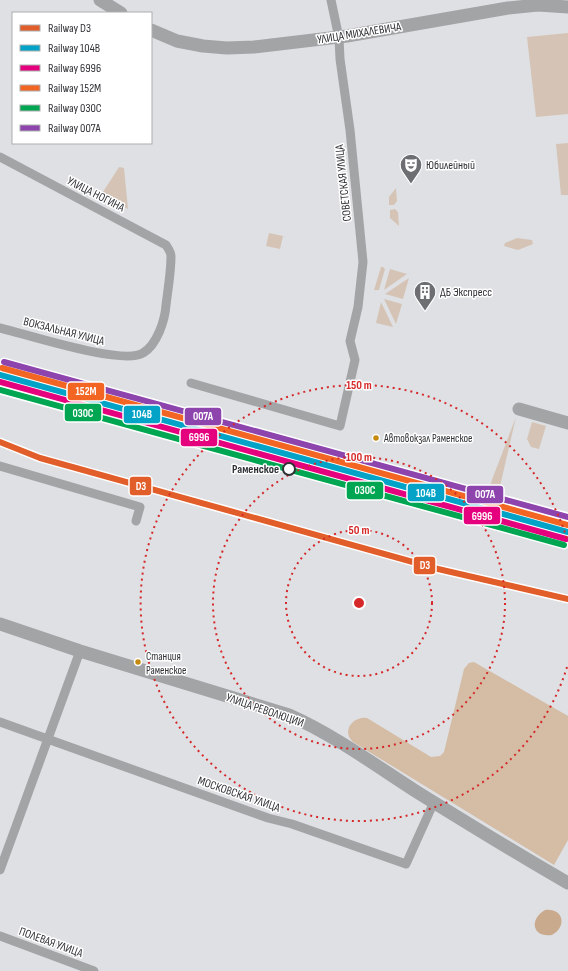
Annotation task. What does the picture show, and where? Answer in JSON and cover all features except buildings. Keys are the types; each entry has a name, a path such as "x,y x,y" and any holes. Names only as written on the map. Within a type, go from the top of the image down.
{"street":[{"path":"100,0 119,12"},
{"name":"СОВЕТСКАЯ УЛИЦА","path":"190,383 340,426 355,363 354,353 350,341 358,307 363,262 350,130 340,59 339,38 332,0"},
{"name":"УЛИЦА МИХАЛЕВИЧА","path":"152,30 177,41 215,48 254,47 339,38 508,8 538,5 568,7"},
{"name":"УЛИЦА НОГИНА","path":"0,157 166,245 171,255 170,262"},
{"name":"ВОКЗАЛЬНАЯ УЛИЦА","path":"0,328 89,352 123,356 142,354 152,346 157,338 166,311 170,262"},
{"path":"519,409 568,422"},
{"path":"0,466 140,507 136,521"},
{"name":"УЛИЦА РЕВОЛЮЦИИ","path":"0,624 80,651 289,715 321,731 434,802 568,883"},
{"path":"0,870 80,651"},
{"name":"МОСКОВСКАЯ УЛИЦА","path":"0,722 268,818 292,824 406,864 434,802"},
{"name":"ПОЛЕВАЯ УЛИЦА","path":"0,936 94,971"}],"shaded area":[{"path":"568,33 568,114 536,117 527,37"},
{"path":"568,143 568,195 561,195 556,144"},
{"path":"119,167 124,168 128,209 101,195"},
{"path":"396,188 397,201 394,205 389,205 389,197"},
{"path":"395,209 398,212 399,226 390,218 390,210"},
{"path":"269,233 283,236 280,249 266,246"},
{"path":"517,238 532,240 533,244 518,250 504,246 505,243"},
{"path":"381,267 385,269 379,290 374,290"},
{"path":"390,269 407,274 384,290"},
{"path":"409,278 403,299 385,294"},
{"path":"384,299 402,304 396,324"},
{"path":"381,302 393,327 376,323"},
{"path":"516,417 498,495 488,492 493,477"},
{"path":"532,422 546,426 539,449 531,447 527,439"},
{"path":"474,662 568,716 568,840 554,865 353,742 348,733 348,729 353,722 357,719 367,718 431,757 440,756 444,752 464,669 469,663"},
{"path":"545,910 551,910 560,915 560,927 557,932 552,935 540,934 535,927 537,918"}],"rail line":[{"name":"007А","path":"4,362 568,517"},
{"name":"152М","path":"2,368 568,525"},
{"name":"104В","path":"0,375 568,532"},
{"name":"6996","path":"0,382 566,539"},
{"name":"030C","path":"0,390 564,545"},
{"name":"D3","path":"0,442 40,458 438,569 568,599"}],"place":[{"name":"Юбилейный","path":"411,184"},
{"name":"ДБ Экспресс","path":"425,312"},
{"name":"Автовокзал Раменское","path":"376,438"},
{"name":"Раменское","path":"289,469"},
{"name":"Станция Раменское","path":"138,662"}]}
